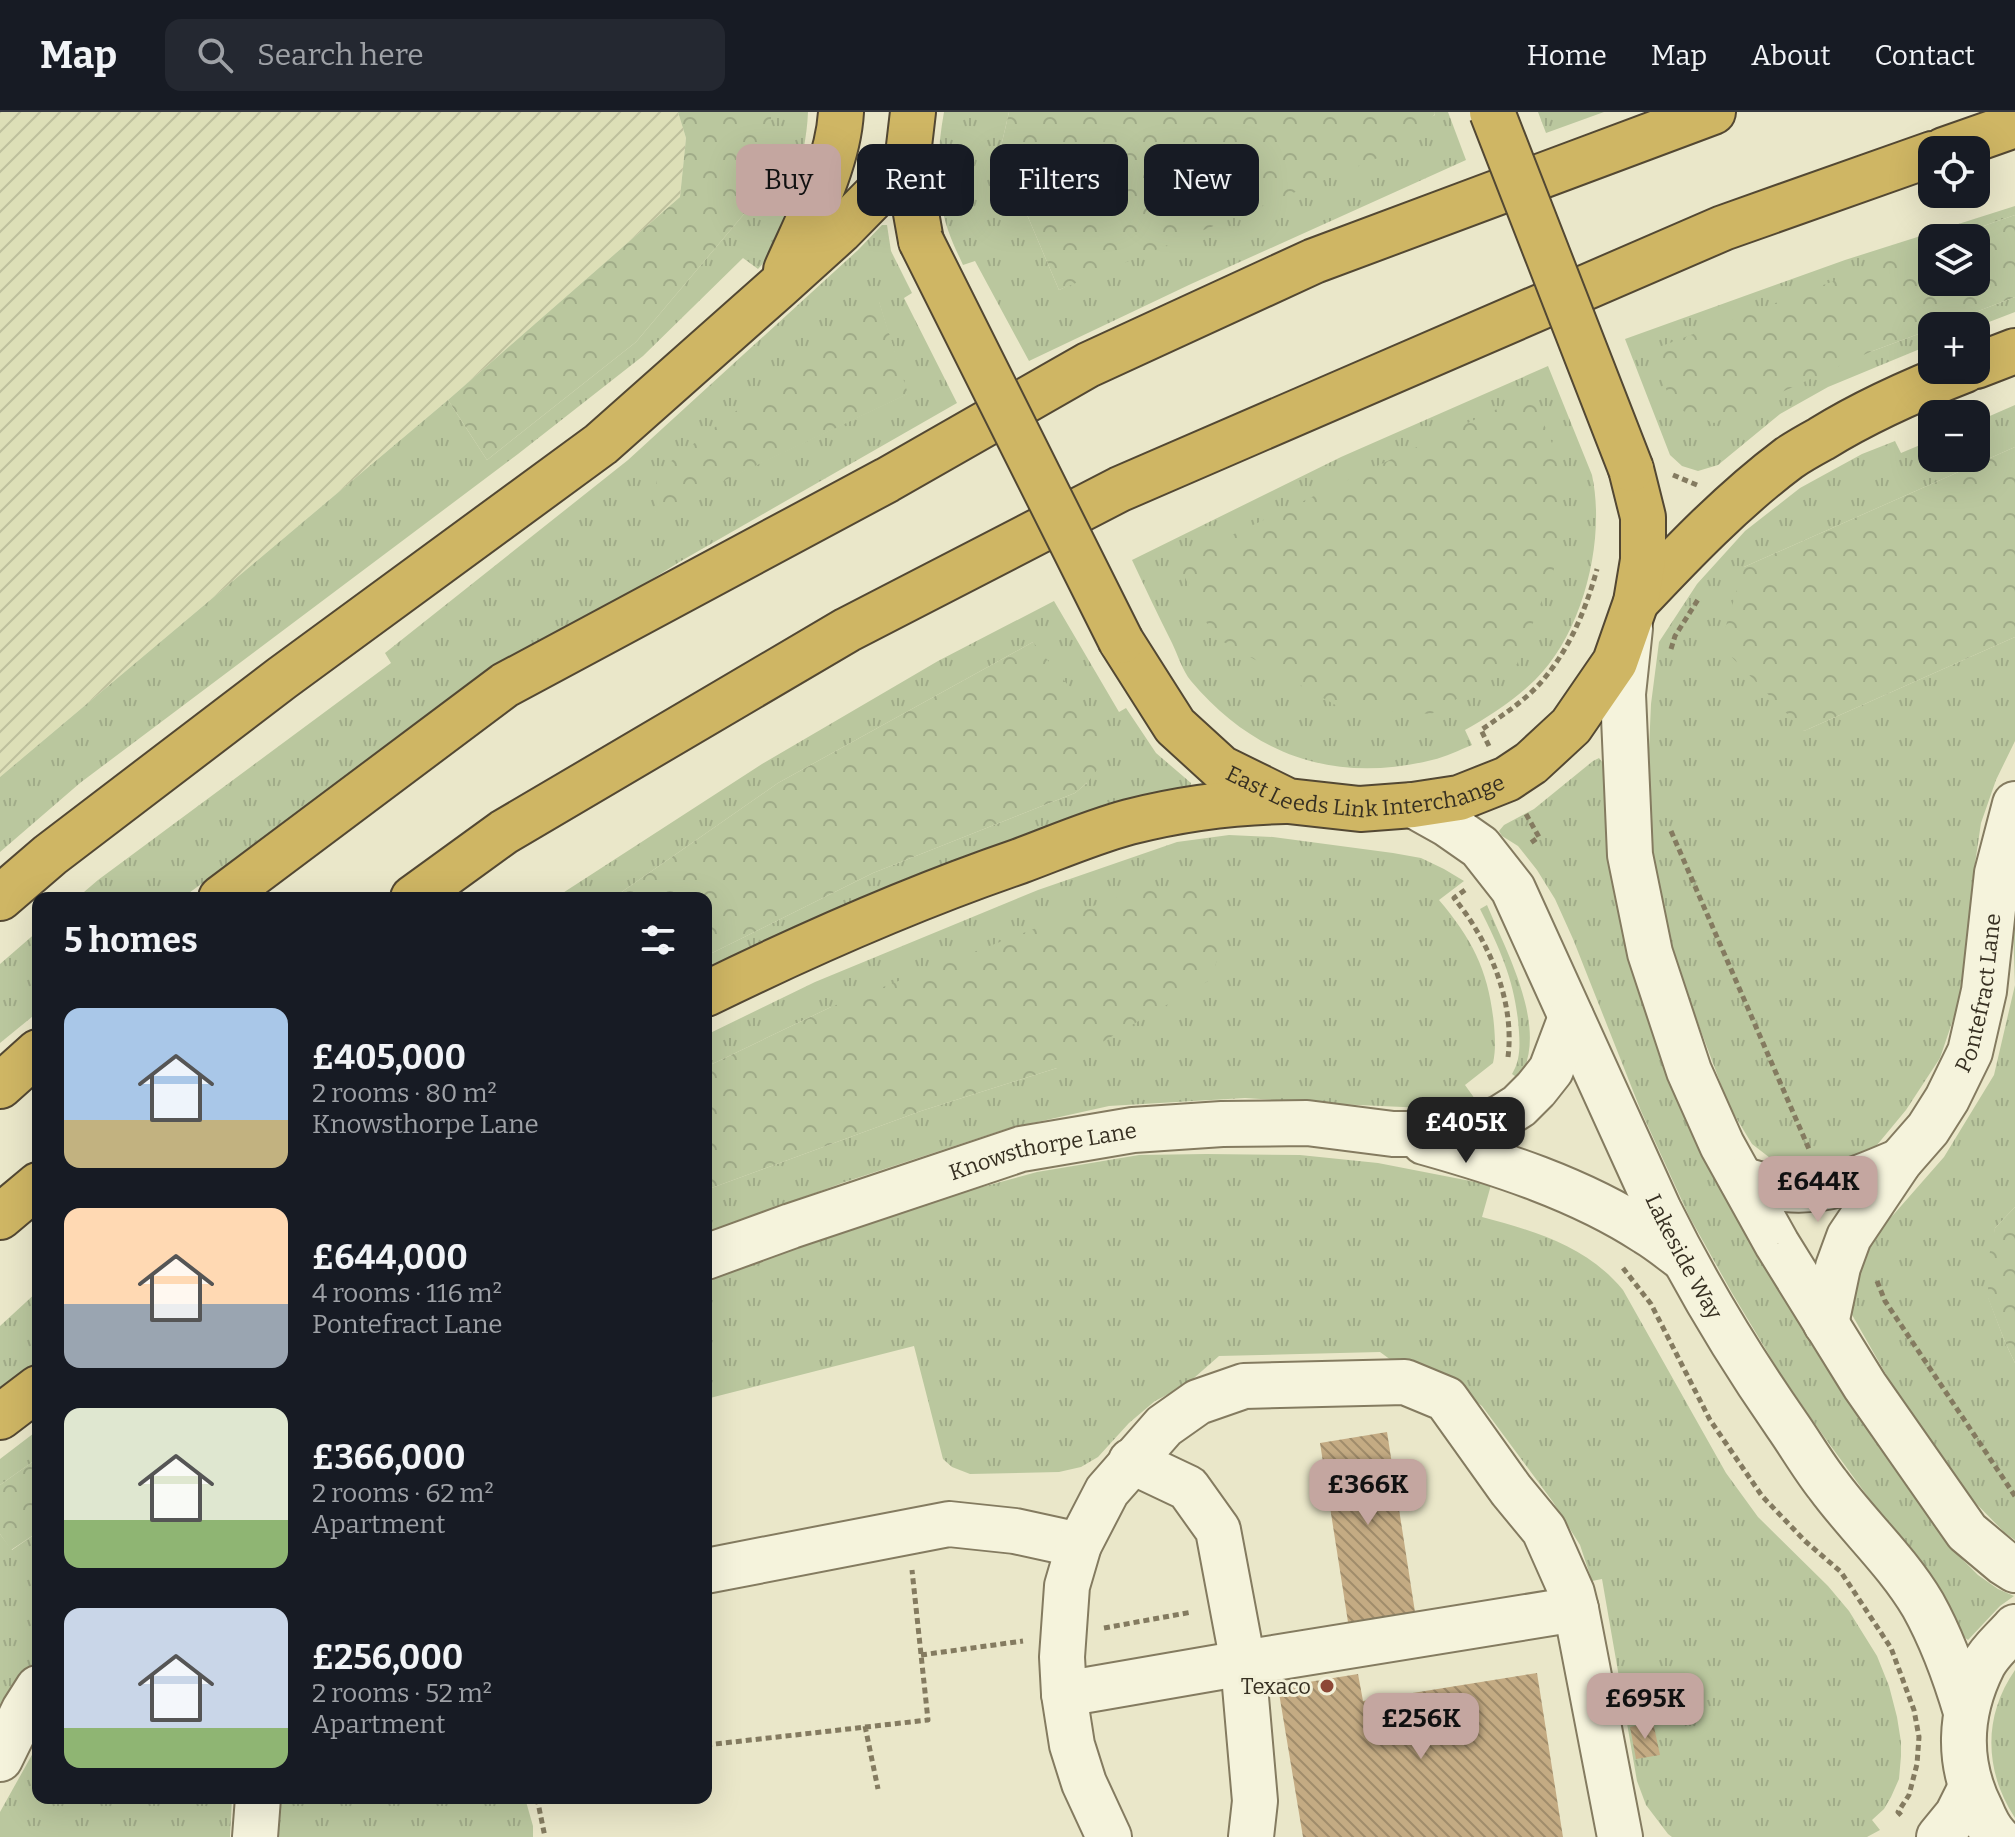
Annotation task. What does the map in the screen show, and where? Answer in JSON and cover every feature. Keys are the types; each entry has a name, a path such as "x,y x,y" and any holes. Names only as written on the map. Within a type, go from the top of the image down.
{"highway":[{"path":"778,287 831,162 841,112"},
{"path":"884,112 898,144"},
{"name":"East Leeds Link Interchange","path":"909,144 913,112"},
{"name":"East Leeds Link Interchange","path":"917,216 921,241 1121,641 1175,726 1221,768 1288,801 1360,809 1459,798 1507,779 1531,763 1571,726 1615,662 1633,612 1643,560 1643,517 1631,469 1492,112"},
{"path":"229,892 505,685 887,480 1088,365 1314,261 1713,112"},
{"path":"1984,136 2015,125"},
{"path":"421,892 504,832 847,630 1120,489 1723,228 1918,159"},
{"path":"0,898 50,855 282,678 601,444 857,214"},
{"path":"1990,361 2015,351"},
{"path":"1633,612 1680,555 1790,457 1849,422 1931,384"},
{"path":"712,991 790,953 959,882 1127,823 1244,802 1288,801"},
{"path":"0,1086 32,1057"},
{"path":"0,1217 32,1190"},
{"path":"0,1417 32,1393"}],"street":[{"path":"1633,612 1623,694 1630,855 1650,953 1689,1071 1722,1145 1777,1244 1865,1386 1967,1532 2015,1570"},
{"name":"Pontefract Lane","path":"1826,1324 1838,1267 1849,1237 1900,1161 1928,1129 1970,1052 1984,991 1997,873 2015,804"},
{"name":"Lakeside Way","path":"1413,805 1480,847 1513,889 1682,1258 1751,1374 1828,1485 1922,1603 1956,1678 1966,1712"},
{"name":"Knowsthorpe Lane","path":"712,1255 1021,1149 1133,1130 1222,1124 1307,1123 1393,1134 1453,1134 1500,1118 1519,1106 1551,1070 1571,1017"},
{"name":"Knowsthorpe Lane","path":"1393,1134 1525,1173 1610,1212 1682,1258"},
{"name":"Pontefract Lane","path":"1742,1180 1783,1189 1820,1190 1845,1184 1900,1161"},
{"path":"1109,1837 1084,1783 1072,1745 1062,1657 1067,1586 1079,1545 1107,1491 1164,1426 1198,1402 1244,1386 1405,1382 1446,1399 1511,1490 1544,1530 1572,1593 1621,1837"},
{"path":"1131,1461 1188,1488 1218,1530 1243,1663 1255,1801 1251,1837"},
{"path":"712,1570 949,1524 1015,1531 1079,1545"},
{"path":"1064,1694 1576,1609"},
{"path":"1997,1837 1990,1830 1970,1789 1963,1751 1966,1712 1984,1664 2015,1627"},
{"path":"0,1759 32,1697"},
{"path":"1939,1837 1957,1815 1970,1789"},
{"path":"255,1837 258,1804"}],"path":[{"path":"1481,730 1511,710 1543,679 1572,636 1589,600 1599,562"},
{"path":"1667,659 1675,636 1707,588"},
{"path":"1668,825 1814,1160"},
{"path":"1454,898 1470,917 1490,953 1502,989 1508,1027 1506,1062"},
{"path":"1619,1265 1651,1304 1710,1420 1762,1496 1805,1541 1841,1572 1891,1648 1914,1710 1919,1737 1917,1764 1909,1795 1898,1812"},
{"path":"1876,1278 1885,1301 2015,1496"},
{"path":"712,1744 928,1720 907,1531"},
{"path":"865,1726 878,1789"},
{"path":"538,1804 545,1837"}],"green space":[{"path":"0,112 678,112 686,138 680,197 448,400 0,777"},
{"path":"678,112 771,112 771,144 736,144 736,216 742,216 636,342 487,460 448,400 680,197 686,138"},
{"path":"771,112 808,112 805,144 771,144"},
{"path":"944,112 1009,112 1002,144 990,144 990,216 1028,216 1059,290 1218,216 1259,216 1259,197 1435,115 1434,112 1448,112 1466,160 1029,361 975,261 963,265 944,216 974,216 974,144 940,144"},
{"path":"1009,112 1435,114 1404,147 1259,207 1259,144 1144,144 1144,216 1238,216 1059,290 1028,216 1128,216 1128,144 1002,144"},
{"path":"1538,112 1604,112 1546,133"},
{"path":"2015,206 2015,215 1989,224 1958,224"},
{"path":"2015,215 2015,297 1976,312 1918,312 1918,334 1870,352 1714,423 1673,407 1651,350 1918,249 1918,296 1990,296 1989,224"},
{"path":"742,216 794,216 776,249 758,269 743,258 643,356 518,454 80,783 0,852 0,777 448,400 487,460 636,342"},
{"path":"882,225 887,225 891,251 912,293 904,298 957,403 681,561 427,720 190,892 84,892 391,663 385,653 628,460","holes":["879,302 907,394 655,512"]},
{"path":"1918,237 1918,268 1870,352 1918,334 1918,350 1828,387 1780,414 1718,465 1698,471 1682,466 1670,455 1625,339"},
{"path":"2015,297 2015,312 1990,322 1990,312 1976,312"},
{"path":"879,301 908,394 655,513 657,472"},
{"path":"1548,366 1592,475 1596,501 1593,556 1578,612 1552,660 1519,694 1465,730 1472,745 1437,759 1397,767 1330,765 1299,758 1242,728 1191,681 1132,560 1341,457"},
{"path":"1531,393 1564,472 1554,569 1517,664 1431,714 1339,707 1213,636 1177,561"},
{"path":"2015,405 2015,447 1990,458 1990,416"},
{"path":"1895,441 1901,453 1918,446 1918,472 1959,472 1744,567 1804,731 2015,637 2015,741 1996,780 1981,823 1972,884 1970,940 1958,1005 1940,1058 1906,1110 1877,1145 1853,1163 1797,1169 1774,1161 1752,1144 1729,1106 1683,983 1654,882 1648,771 1651,704 1659,642 1697,584 1745,531 1800,488 1862,454"},
{"path":"2015,447 2015,637 1804,731 1720,645 1744,567 1959,472 1990,472 1990,458"},
{"path":"1054,601 1119,712 1126,708 1156,753 1191,783 1190,788 712,973 712,953 873,873 1075,793 1087,783 1033,642 778,783 622,892 564,892 762,764 938,661"},
{"path":"1033,642 1092,718 1102,743 1098,768 1075,793 873,873 712,953 712,892 622,892 778,783"},
{"path":"1599,758 1603,763 1607,847 1630,962 1746,1229 1818,1355 1874,1439 1963,1560 1978,1575 2014,1596 2000,1606 1968,1640 1946,1604 1780,1373 1732,1293 1689,1216 1641,1111 1555,899 1518,846 1499,831 1504,825 1534,809"},
{"path":"1229,835 1273,837 1393,853 1421,858 1464,881 1439,900 1470,943 1492,1006 1495,1039 1493,1063 1465,1085 1480,1106 1448,1109 1245,1098 1109,1106 1006,1129 845,1182 712,1231 712,1188 921,1111 1057,1068 831,1007 712,1064 712,1032 815,982 1038,890 1177,842"},
{"path":"2015,880 2015,985 2012,899"},
{"path":"1160,886 1201,890 1222,907 1222,947 1210,980 1057,1068 921,1111 712,1188 712,1064 831,1007 1109,900"},
{"path":"1487,905 1514,968 1528,1015 1530,1038 1527,1059 1519,1079 1512,1074 1519,1048 1515,998 1501,954 1480,909"},
{"path":"32,936 32,1017 0,1043 0,964"},
{"path":"2015,985 2015,1207 1995,1228 1988,1297 2015,1363 2015,1540 1956,1483 1904,1406 1851,1313 1850,1288 1867,1240 1944,1157 1994,1075"},
{"path":"1139,1155 1300,1155 1378,1163 1491,1185 1482,1217 1558,1242 1609,1275 1623,1290 1726,1473 1758,1517 1849,1611 1877,1656 1889,1686 1901,1742 1899,1779 1884,1809 1872,1820 1880,1830 1867,1837 1672,1837 1668,1834 1646,1805 1637,1781 1602,1579 1592,1581 1580,1545 1553,1502 1482,1406 1460,1389 1414,1377 1380,1352 1219,1356 1186,1385 1155,1401 1129,1423 1098,1457 1081,1467 1059,1472 970,1474 952,1467 943,1459 914,1346 712,1397 712,1272 905,1208 1037,1172"},
{"path":"2015,1207 2015,1363 1988,1298 1988,1261 1995,1228"},
{"path":"32,1297 32,1371 0,1395 0,1326"},
{"path":"32,1435 32,1462 0,1485 0,1459"},
{"path":"32,1462 32,1536 11,1550 0,1534 0,1485"},
{"path":"0,1534 12,1550 32,1536 32,1671 0,1726"},
{"path":"2015,1670 2015,1818 1997,1782 1991,1744 1997,1706"},
{"path":"32,1755 32,1804 232,1804 230,1837 0,1837 0,1812"},
{"path":"274,1804 527,1804 533,1826 533,1837 272,1837"}],"building":[{"path":"1387,1432 1415,1612 1348,1622 1320,1443"},
{"path":"1537,1673 1563,1837 1303,1837 1278,1687 1358,1674 1363,1701"},
{"path":"1653,1722 1660,1755 1636,1759 1630,1727"}],"place":[{"name":"Texaco","path":"1327,1686"}]}
